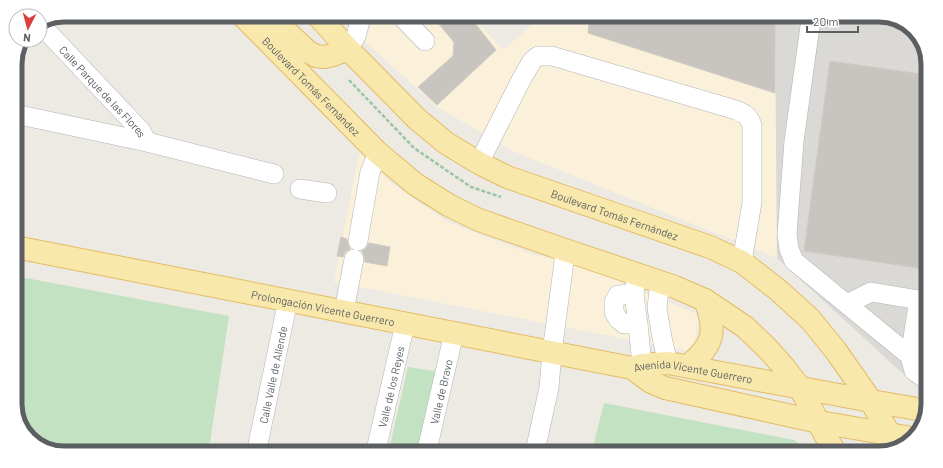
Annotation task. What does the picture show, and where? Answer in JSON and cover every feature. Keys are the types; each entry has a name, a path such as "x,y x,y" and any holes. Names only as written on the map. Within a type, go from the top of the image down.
{"main road":[{"name":"Boulevard Tomás Fernández","path":"249,22 378,153 415,184 450,206 479,220 565,250 635,284 660,281 676,287 706,300 745,327 768,348 800,388 831,446"},
{"path":"276,22 307,51 316,56 333,55 348,48"},
{"name":"Boulevard Tomás Fernández","path":"324,22 417,119 446,143 479,163 507,177 710,247 742,262 778,290 810,319 836,350 871,402 893,440"},
{"name":"Prolongación Vicente Guerrero","path":"22,248 552,352 637,366"},
{"path":"678,364 699,357 707,347 711,338 712,320 706,300"},
{"name":"Avenida Vicente Guerrero","path":"637,366 678,364 871,402 920,410"},
{"name":"Avenida Vicente Guerrero","path":"637,366 651,382 665,388 893,440"}],"street":[{"path":"348,48 356,36 360,22"},
{"path":"407,22 425,41"},
{"path":"810,22 794,141 786,234 789,249 794,261 910,356"},
{"name":"Calle Parque de las Flores","path":"48,32 141,131 147,142"},
{"path":"479,163 521,80 532,61 538,56 552,56 744,113 749,118 752,125 752,202 742,262"},
{"path":"22,115 147,142 274,174"},
{"path":"358,241 370,172 378,153"},
{"path":"300,189 327,192"},
{"path":"537,446 549,388 565,250"},
{"path":"344,311 354,259"},
{"path":"660,281 657,308 662,338 678,364"},
{"path":"635,284 618,295 614,302 614,312 618,319 624,324 638,324 637,366"},
{"path":"847,304 871,292 919,300 910,356 914,371 921,376"},
{"name":"Calle Valle de Allende","path":"258,446 288,300"},
{"name":"Valle de los Reyes","path":"377,446 406,324"},
{"name":"Valle de Bravo","path":"428,446 454,333"}],"shaded area":[{"path":"372,22 478,22 503,50 535,22 775,22 777,258 515,152 439,108 365,42"},
{"path":"775,22 884,22 897,26 907,33 914,41 919,51 921,62 921,384 913,383 777,258"},
{"path":"359,153 394,185 446,221 534,255 573,263 695,313 698,319 695,341 691,349 687,351 334,282"}],"green space":[{"path":"22,277 229,316 209,446 56,445 41,439 33,432 26,422 22,406"},
{"path":"408,367 441,372 424,446 390,446"},
{"path":"604,403 794,440 802,446 593,446"}],"building":[{"path":"437,22 474,22 496,50 437,105 418,87 453,56 454,42"},
{"path":"589,22 775,22 775,93 588,33"},
{"path":"830,61 921,74 921,268 804,251"},
{"path":"341,237 347,239 350,249 345,252 343,257 337,256"},
{"path":"369,243 390,247 387,266 365,262 362,251"}]}
